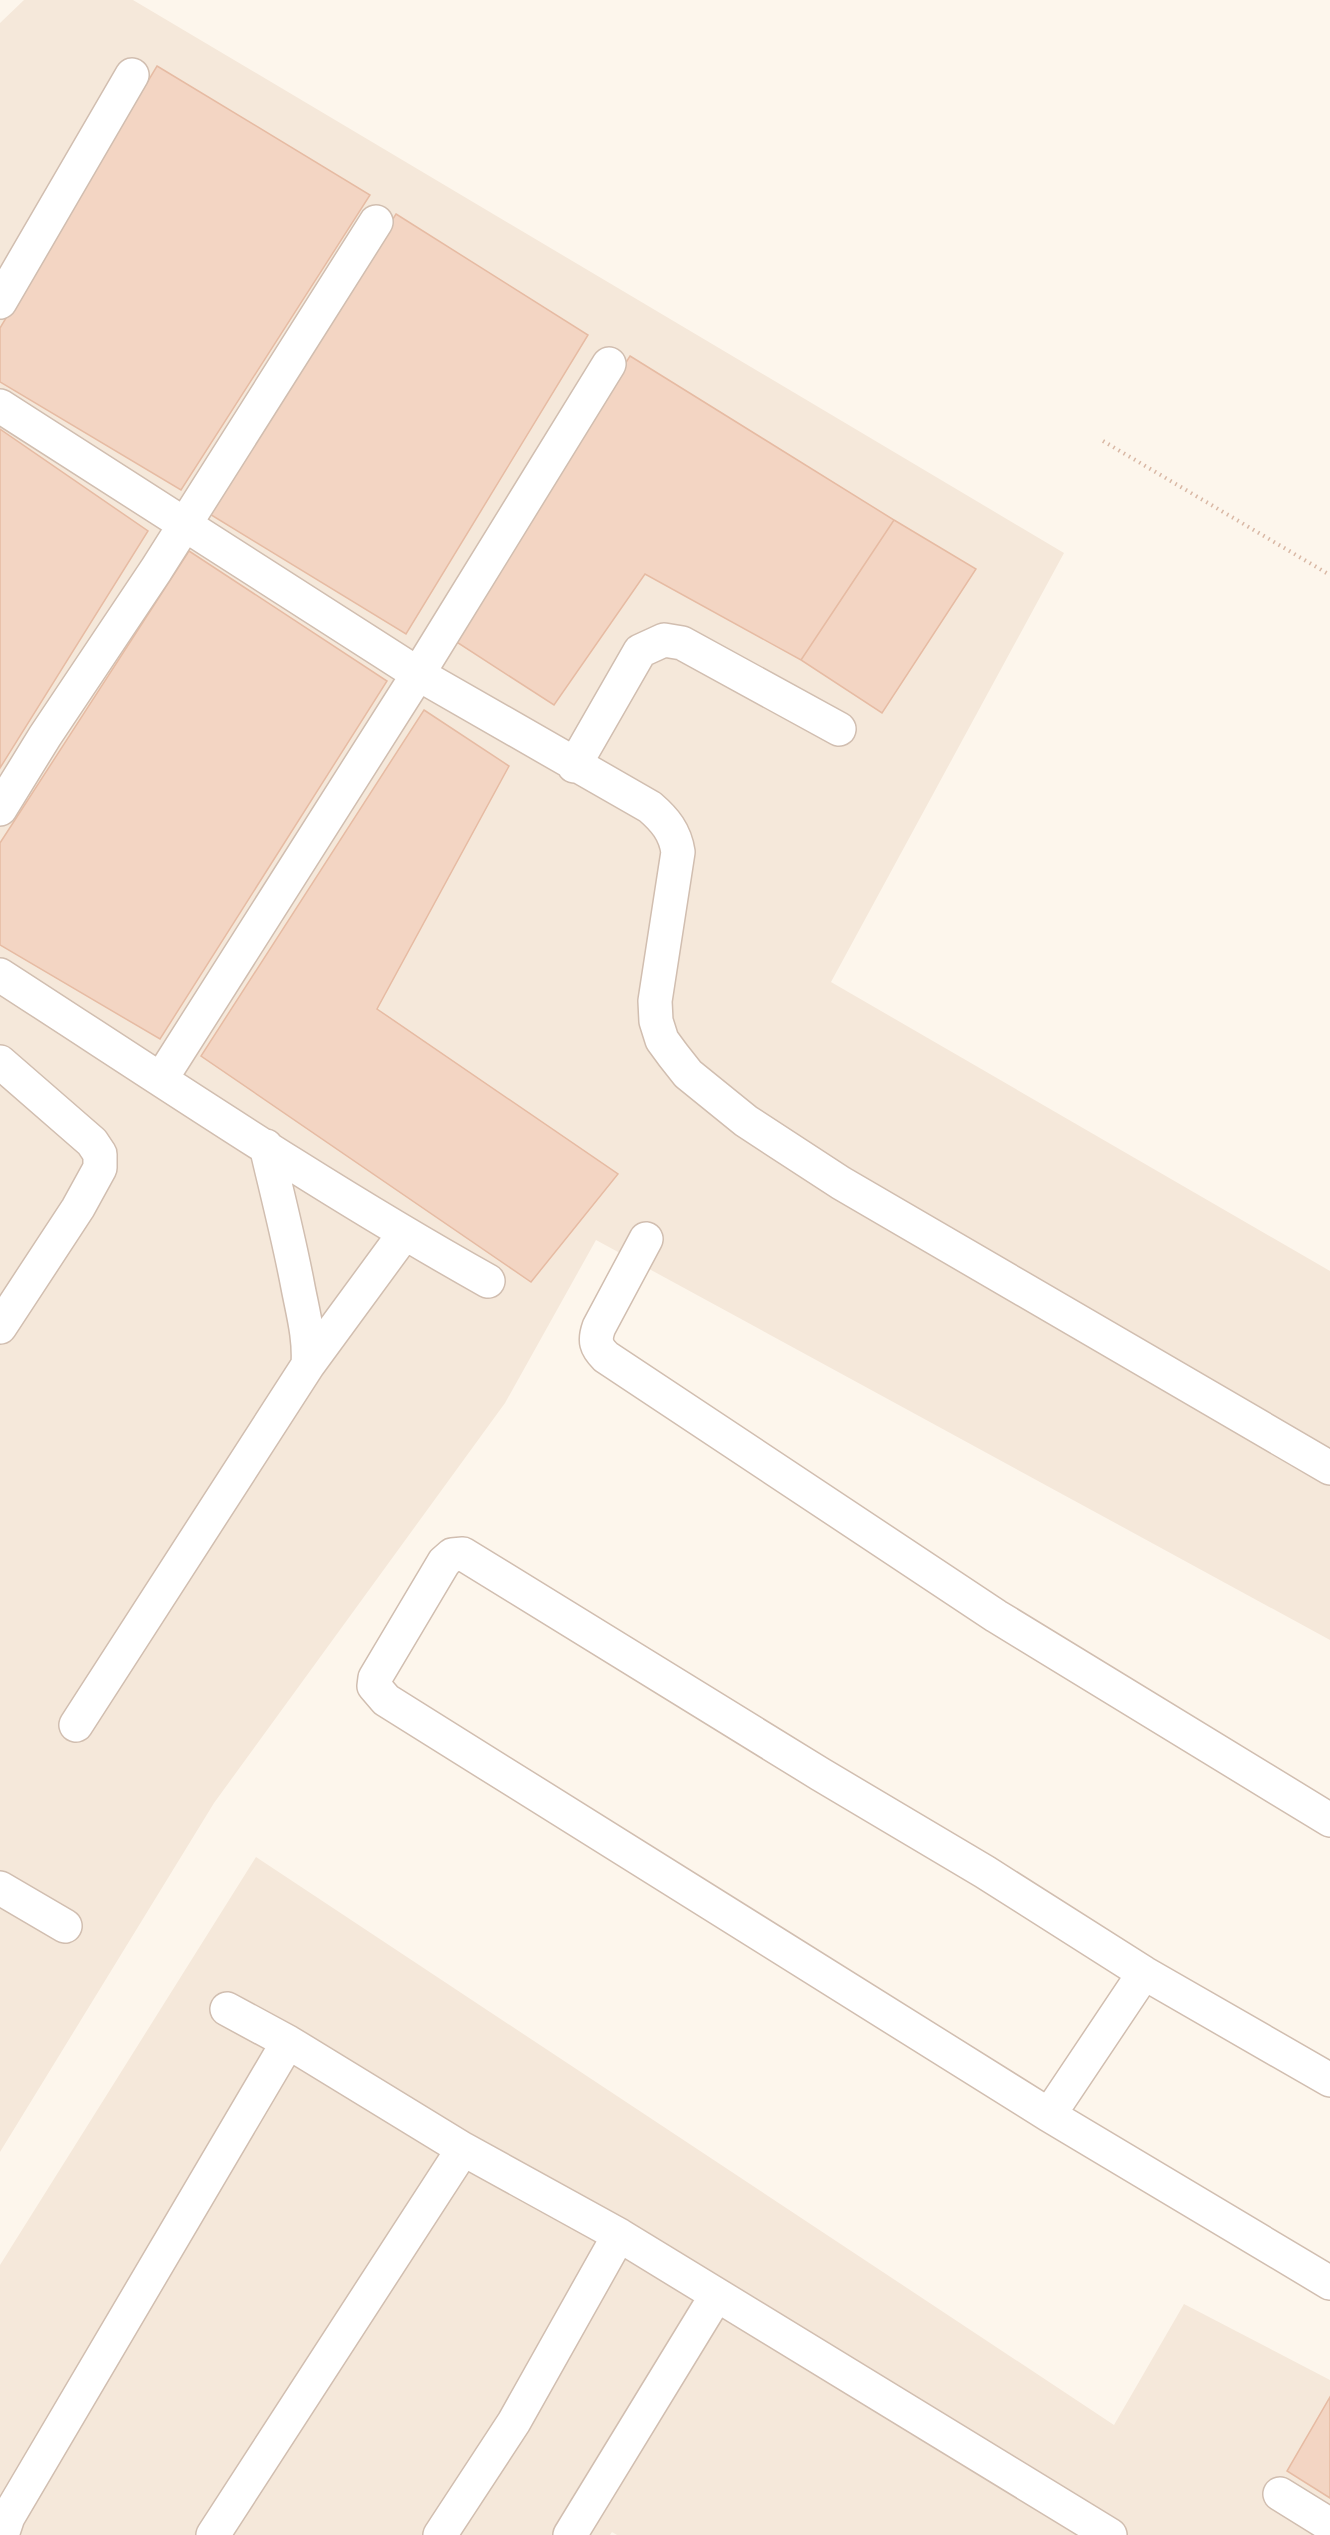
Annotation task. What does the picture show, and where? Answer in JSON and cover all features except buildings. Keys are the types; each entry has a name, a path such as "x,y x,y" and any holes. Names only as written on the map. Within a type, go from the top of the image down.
{"street":[{"path":"0,302 132,75"},
{"path":"0,809 376,222"},
{"path":"160,1079 418,674 609,364"},
{"path":"0,406 418,674 574,766 650,807 671,829 678,852 655,1001 656,1022 662,1040 688,1074 746,1121 841,1183 1330,1468"},
{"path":"574,766 640,651 664,640 682,643 839,729"},
{"path":"0,975 404,1234 488,1281"},
{"path":"0,1062 92,1142 100,1154 99,1168 78,1208 0,1327"},
{"path":"266,1146 306,1328 309,1345 308,1365"},
{"path":"76,1725 308,1365 404,1234"},
{"path":"646,1239 599,1327 596,1337 597,1347 606,1357 996,1616 1330,1820"},
{"path":"1330,2080 1144,1973 986,1872 820,1774 463,1554 452,1555 444,1562 375,1678 374,1686 386,1700 1049,2115 1330,2283"},
{"path":"0,1888 65,1926"},
{"path":"1049,2115 1144,1973"},
{"path":"226,2009 288,2042 463,2149 619,2235 1110,2535"},
{"path":"2,2535 14,2506 288,2042"},
{"path":"213,2535 463,2149"},
{"path":"440,2535 514,2422 619,2235"},
{"path":"570,2535 716,2296"},
{"path":"1280,2494 1330,2525"}],"path":[{"path":"1103,441 1330,575"}],"shaded area":[{"path":"24,0 133,0 1064,553 831,982 1330,1271 1330,1640 596,1240 505,1403 214,1803 0,2152 0,23"},
{"path":"256,1857 1114,2425 1184,2304 1330,2380 1330,2535 617,2535 612,2532 610,2535 0,2535 0,2265"}]}
